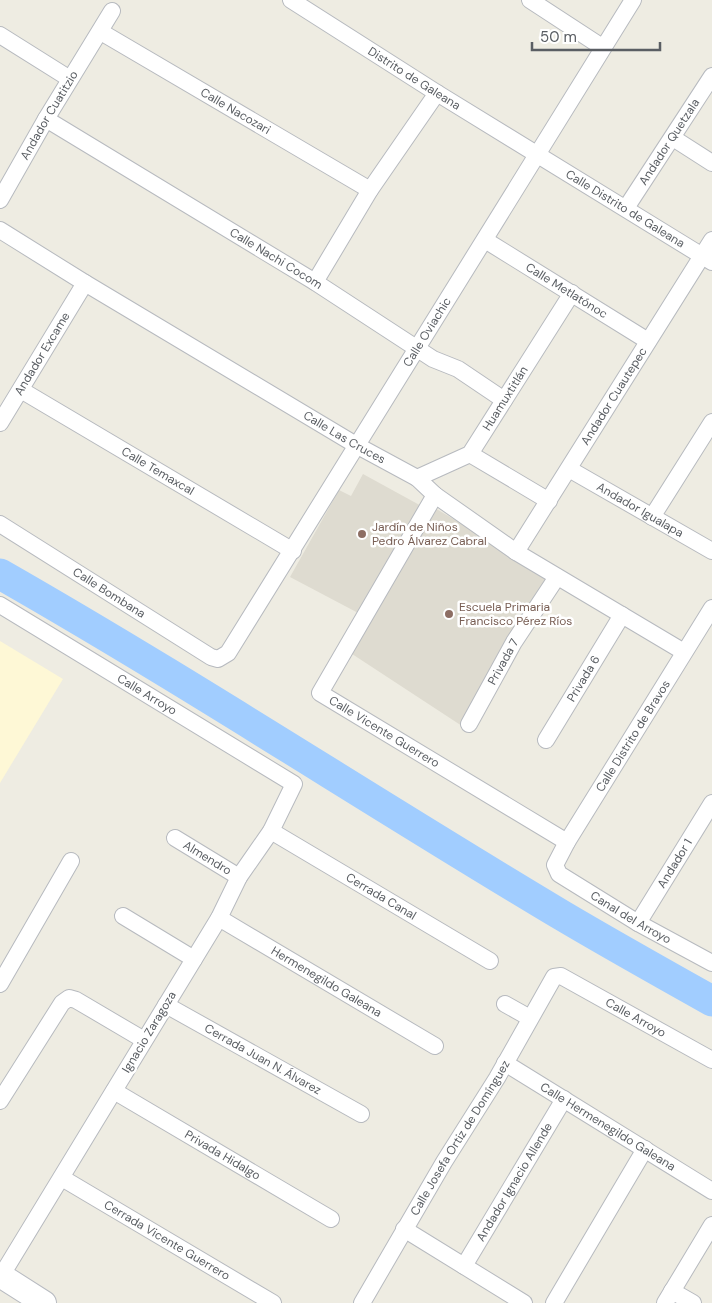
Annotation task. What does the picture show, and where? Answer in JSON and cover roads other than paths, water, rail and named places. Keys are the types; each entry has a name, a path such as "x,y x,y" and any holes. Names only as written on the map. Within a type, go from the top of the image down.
{"main road":[{"path":"0,1276 44,1303"}],"street":[{"name":"Distrito de Galeana","path":"291,0 437,93 539,154"},
{"path":"530,0 602,47"},
{"name":"Calle Oviachic","path":"218,659 228,653 293,551 416,347 539,154 602,47 633,0"},
{"name":"Andador Cuatitzio","path":"0,200 46,119 112,11"},
{"name":"Calle Nacozari","path":"100,32 370,190"},
{"path":"0,36 70,79"},
{"name":"Andador Quetzala","path":"626,208 712,76"},
{"path":"315,282 370,190 437,93"},
{"name":"Calle Nachi Cocom","path":"46,119 315,282 433,359 458,369 504,400"},
{"path":"673,138 712,163"},
{"name":"Calle Distrito de Galeana","path":"539,154 707,258"},
{"name":"Calle Las Cruces","path":"0,230 85,284 356,445 417,478 435,495 516,552 684,652"},
{"name":"Calle Metlatónoc","path":"485,240 648,341"},
{"name":"Andador Cuautepec","path":"516,552 648,341 707,258 712,240"},
{"name":"Andador Excame","path":"0,423 85,284"},
{"name":"Huamuxtitlán","path":"470,454 572,293"},
{"name":"Calle Temaxcal","path":"21,390 293,551"},
{"path":"652,517 712,422"},
{"path":"417,478 470,454 549,501"},
{"name":"Andador Igualapa","path":"569,469 712,551"},
{"name":"Calle Vicente Guerrero","path":"435,495 320,693 568,842"},
{"name":"Calle Bombana","path":"0,524 210,657 218,659"},
{"name":"Privada 7","path":"470,724 514,642 557,576"},
{"name":"Calle Arroyo","path":"0,605 294,784"},
{"name":"Calle Distrito de Bravos","path":"555,865 712,608"},
{"name":"Privada 6","path":"546,740 622,615"},
{"name":"Ignacio Zaragoza","path":"0,1276 62,1178 219,918 240,877 271,831 294,784"},
{"name":"Andador 1","path":"638,923 712,803"},
{"name":"Cerrada Canal","path":"271,831 490,961"},
{"name":"Almendro","path":"175,838 240,877"},
{"path":"0,984 71,860"},
{"name":"Canal del Arroyo","path":"555,865 559,874 638,923 712,963"},
{"path":"123,916 194,959"},
{"name":"Hermenegildo Galeana","path":"219,918 435,1046"},
{"name":"Calle Arroyo","path":"561,976 712,1060"},
{"name":"Calle Josefa Ortiz de Domínguez","path":"362,1303 404,1229 505,1063 548,985 554,977 561,976"},
{"path":"0,1101 62,1003 69,998 76,1000 144,1040"},
{"path":"505,1004 530,1018"},
{"name":"Cerrada Juan N. Álvarez","path":"166,1005 361,1114"},
{"name":"Calle Hermenegildo Galeana","path":"505,1063 712,1191"},
{"name":"Privada Hidalgo","path":"114,1091 331,1218"},
{"name":"Andador Ignacio Allende","path":"464,1266 564,1099"},
{"path":"554,1303 645,1149"},
{"name":"Cerrada Vicente Guerrero","path":"62,1178 273,1303"},
{"path":"692,1303 669,1297 712,1226"},
{"path":"404,1229 524,1303"}],"waterway":[{"path":"0,574 213,701 563,916 712,1001"}],"place":[{"name":"Jardín de Niños Pedro Álvarez Cabral","path":"362,534"},
{"name":"Escuela Primaria Francisco Pérez Ríos","path":"449,614"}]}
